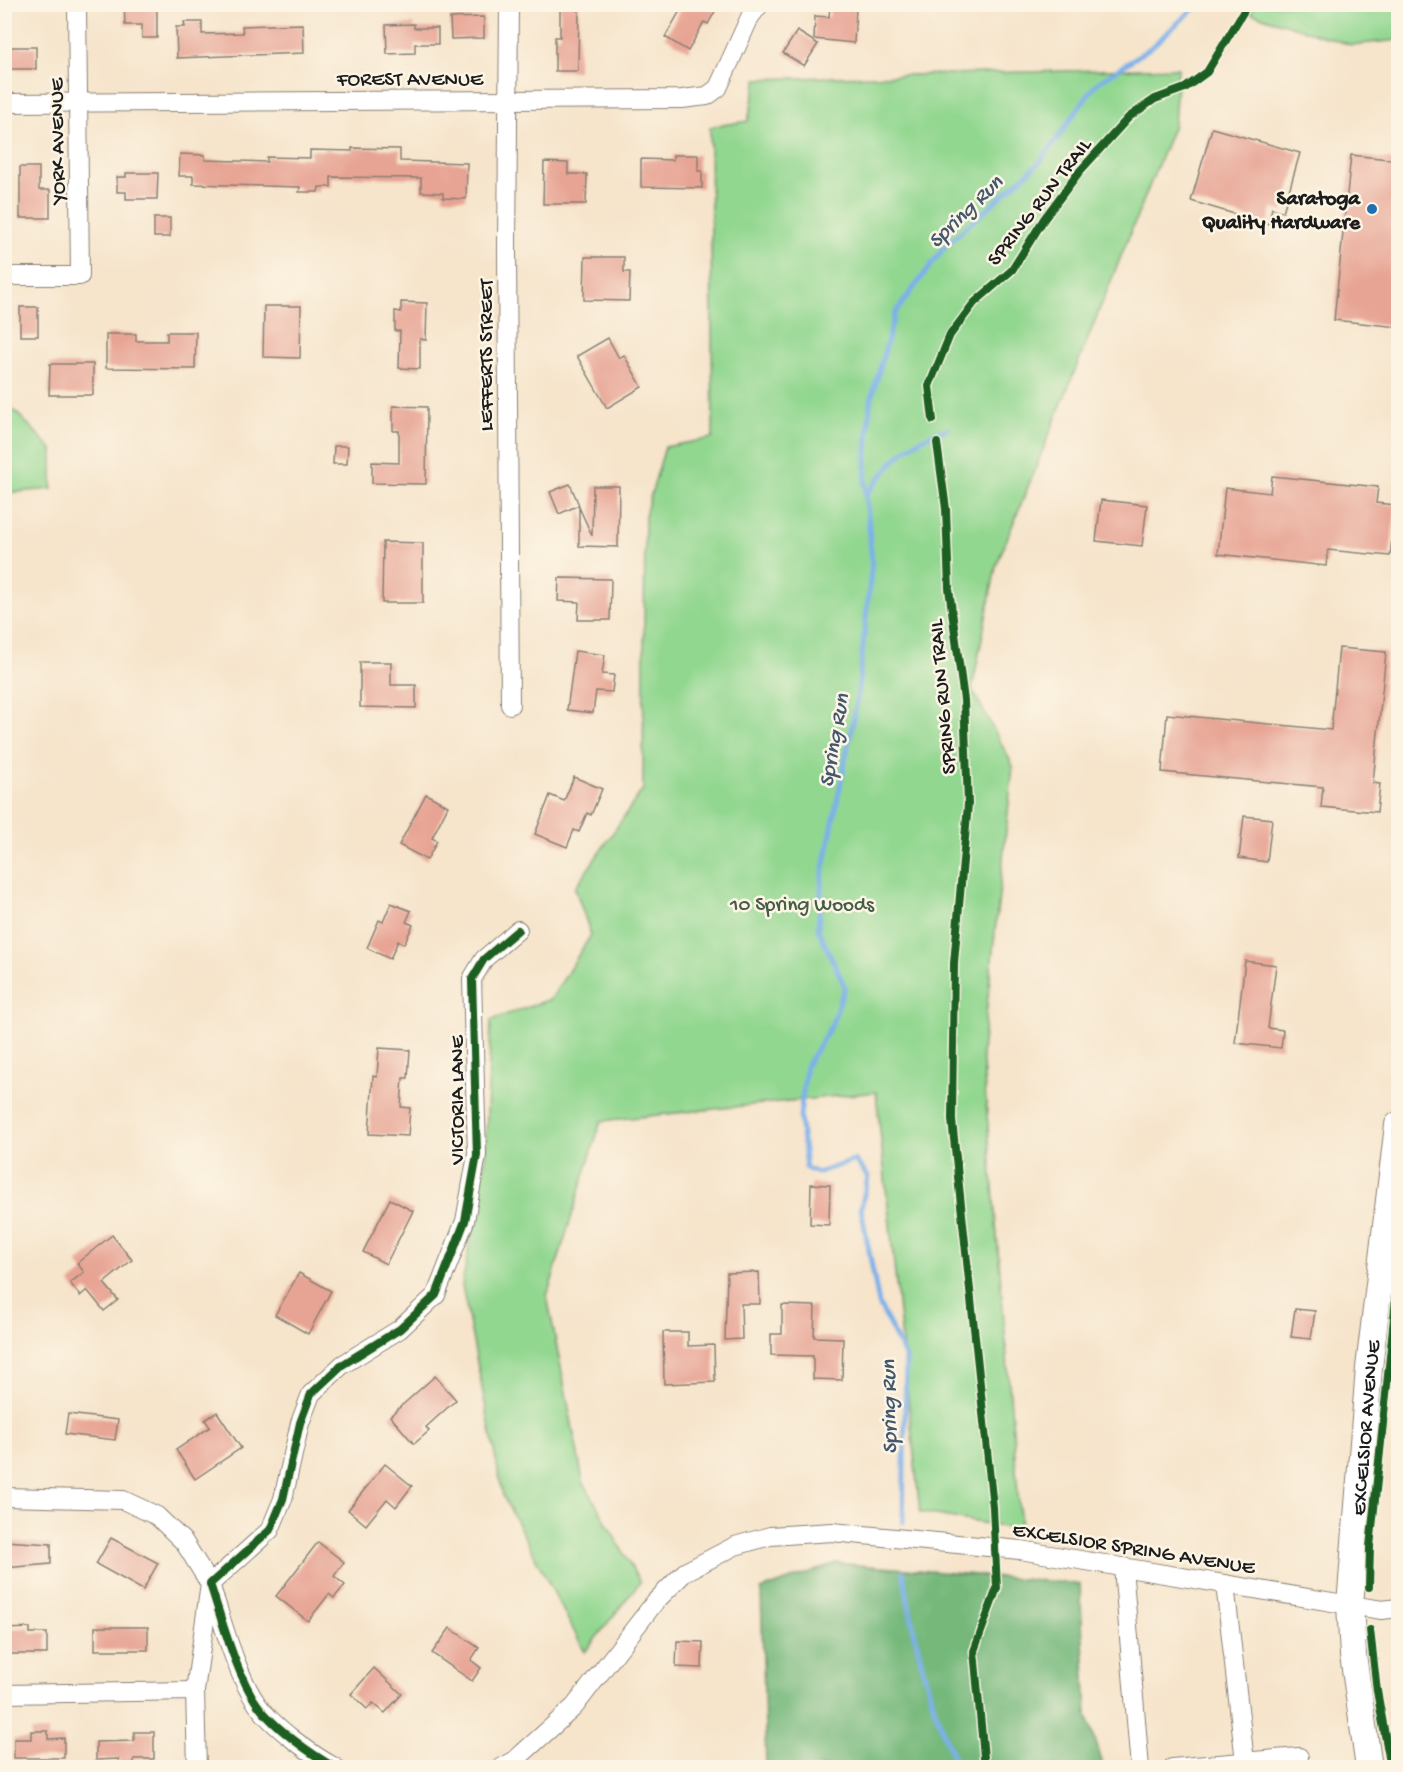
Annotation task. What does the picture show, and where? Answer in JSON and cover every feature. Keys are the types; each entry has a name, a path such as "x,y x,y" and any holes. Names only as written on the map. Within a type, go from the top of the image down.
{"street":[{"name":"YORK AVENUE","path":"4,276 81,276 77,4"},
{"name":"LEFFERTS STREET","path":"509,4 507,247 510,705"},
{"name":"FOREST AVENUE","path":"4,104 78,101 682,99 707,96 718,88 750,17 760,4"},
{"name":"VICTORIA LANE","path":"210,1584 270,1530 283,1499 300,1423 311,1394 342,1365 400,1329 436,1295 465,1221 477,1155 472,979 484,959 518,930"},
{"name":"EXCELSIOR AVENUE","path":"1369,1767 1353,1655 1350,1605 1369,1368 1398,1125"},
{"path":"4,1497 123,1500 157,1516 184,1542 210,1584 237,1661 257,1705 317,1757 336,1767"},
{"name":"EXCELSIOR SPRING AVENUE","path":"501,1767 514,1761 574,1707 655,1602 685,1572 735,1546 770,1536 832,1532 1020,1550 1382,1610 1398,1608"},
{"path":"1123,1567 1140,1767"},
{"path":"197,1767 195,1690 210,1584"},
{"path":"1225,1584 1245,1762"},
{"path":"4,1694 195,1690"},
{"path":"1172,1767 1299,1757"}],"green space":[{"path":"1255,5 1398,5 1398,40 1351,45 1250,13"},
{"name":"10 Spring Woods","path":"1178,68 1174,125 996,566 972,689 1013,766 982,1052 1021,1530 920,1512 876,1092 601,1121 547,1296 583,1481 640,1582 585,1652 503,1496 462,1285 485,1161 491,1020 551,999 591,935 575,888 643,789 645,515 665,447 713,438 710,127 748,121 757,79"},
{"path":"5,410 14,410 52,449 52,489 5,493"},
{"path":"836,1563 1080,1584 1087,1715 1104,1767 766,1767 761,1590"}],"building":[{"path":"124,4 145,4 145,9 157,8 157,38 142,38 142,25 125,25"},
{"path":"560,4 579,4 578,71 555,71 555,37 560,37"},
{"path":"684,4 719,4 708,24 704,22 688,51 665,37"},
{"path":"830,7 856,9 854,43 814,39 815,16 829,17"},
{"path":"484,17 484,38 451,39 450,18"},
{"path":"184,22 202,22 202,34 243,33 242,26 303,24 304,53 177,58 176,27 185,27"},
{"path":"414,24 414,28 438,28 438,44 415,44 415,53 387,54 386,25"},
{"path":"797,31 818,44 804,66 783,53"},
{"path":"4,47 36,47 36,69 4,69"},
{"path":"1212,128 1300,153 1283,212 1272,208 1268,224 1191,201"},
{"path":"352,148 400,149 400,161 467,163 466,199 443,198 443,193 421,192 421,178 331,177 331,187 319,187 318,192 299,192 300,187 193,184 193,176 179,176 180,154 205,155 205,160 267,162 267,157 310,158 310,150 352,151"},
{"path":"673,155 698,155 698,171 702,171 702,188 641,187 641,159 673,160"},
{"name":"Saratoga Quality Hardware","path":"1351,155 1398,160 1398,327 1334,320"},
{"path":"544,162 568,163 568,174 587,174 586,204 543,204"},
{"path":"20,167 39,167 39,190 50,190 50,218 20,218"},
{"path":"126,173 158,173 157,199 126,199 126,192 117,192 117,177 126,177"},
{"path":"154,218 170,218 170,237 154,237"},
{"path":"585,257 624,257 624,272 630,272 629,301 584,300"},
{"path":"401,302 427,303 426,340 420,339 420,369 399,368 400,331 395,331 395,311 401,312"},
{"path":"264,306 301,306 300,358 263,357"},
{"path":"20,307 38,307 38,336 20,336"},
{"path":"167,332 196,332 195,369 106,368 106,334 136,334 136,341 167,341"},
{"path":"608,338 619,358 624,355 642,387 607,408 577,356"},
{"path":"50,364 93,364 93,395 49,395"},
{"path":"393,406 427,407 426,484 372,483 372,462 399,463 399,431 393,431"},
{"path":"334,446 348,446 347,464 333,464"},
{"path":"1272,476 1378,487 1376,503 1396,505 1390,556 1328,550 1326,566 1218,554 1225,488 1270,493"},
{"path":"570,484 579,505 559,514 550,492"},
{"path":"593,486 619,486 618,547 579,546 579,507 592,536"},
{"path":"1101,500 1147,505 1142,546 1096,541"},
{"path":"383,542 423,543 423,603 382,603"},
{"path":"559,578 611,579 610,620 578,620 579,602 558,601"},
{"path":"1339,648 1386,652 1373,783 1380,784 1377,812 1321,807 1323,787 1162,772 1167,714 1331,730"},
{"path":"575,651 605,655 602,674 614,675 612,692 596,691 593,713 567,710"},
{"path":"360,662 391,662 391,685 416,685 416,708 360,707"},
{"path":"574,777 602,789 591,815 587,813 579,832 574,830 567,847 535,834 550,795 564,801"},
{"path":"426,794 448,806 432,838 437,841 427,860 399,845"},
{"path":"1244,816 1272,819 1267,862 1239,858"},
{"path":"391,903 411,911 406,922 413,925 404,944 398,941 390,959 367,948 379,920 383,922"},
{"path":"1245,961 1276,965 1268,1028 1283,1030 1281,1048 1235,1043"},
{"path":"379,1048 410,1050 408,1078 403,1078 401,1107 410,1108 408,1136 369,1134 373,1076 377,1077"},
{"path":"811,1184 830,1185 829,1225 810,1224"},
{"path":"390,1199 413,1211 386,1264 363,1252"},
{"path":"112,1235 132,1260 104,1283 118,1300 104,1311 87,1290 80,1296 70,1283 84,1272 77,1263"},
{"path":"759,1272 760,1304 741,1304 742,1339 725,1340 727,1273"},
{"path":"299,1273 331,1291 308,1334 275,1315"},
{"path":"782,1305 815,1306 814,1337 843,1338 842,1380 813,1379 813,1356 771,1355 771,1334 782,1334"},
{"path":"1295,1309 1315,1311 1311,1339 1291,1337"},
{"path":"663,1332 688,1332 688,1346 714,1345 715,1382 664,1384"},
{"path":"435,1376 456,1400 426,1427 429,1431 414,1444 390,1416"},
{"path":"217,1412 241,1448 195,1479 176,1450 210,1427 205,1420"},
{"path":"68,1414 118,1420 115,1440 65,1434"},
{"path":"385,1464 412,1486 396,1507 387,1499 366,1525 348,1510"},
{"path":"111,1538 158,1563 143,1590 96,1564"},
{"path":"4,1541 51,1544 51,1564 4,1568"},
{"path":"318,1542 344,1562 334,1576 345,1585 334,1598 329,1594 308,1621 276,1596"},
{"path":"95,1627 148,1627 148,1650 95,1650"},
{"path":"30,1628 30,1633 47,1633 47,1654 4,1654 4,1629"},
{"path":"450,1628 479,1648 471,1660 481,1668 472,1681 432,1653"},
{"path":"677,1641 703,1642 702,1668 676,1667"},
{"path":"374,1668 402,1694 385,1713 373,1703 367,1709 351,1694"},
{"path":"31,1731 48,1731 48,1739 64,1738 64,1758 14,1758 14,1739 31,1739"},
{"path":"134,1732 154,1732 154,1759 134,1759 134,1767 119,1767 119,1759 96,1760 96,1742 134,1741"}],"waterway":[{"name":"Spring Run","path":"903,1522 906,1358 879,1304 861,1208 868,1177 855,1160 817,1173 806,1168 800,1116 806,1066 831,1026 845,987 818,929 822,878 857,701 872,562 865,484 870,404 895,313 946,245 1040,162 1096,84 1150,48 1199,4"},
{"path":"866,495 900,454 920,440 947,429"},
{"name":"Spring Run","path":"903,1572 924,1672 939,1720 958,1768"}],"cycle path":[{"name":"SPRING RUN TRAIL","path":"933,420 929,386 950,335 974,303 1012,270 1044,219 1079,172 1129,117 1155,99 1185,88 1207,72 1248,4"},
{"name":"SPRING RUN TRAIL","path":"937,443 946,509 949,589 964,700 968,804 954,963 952,1120 993,1507 997,1588 974,1651 985,1768"},
{"path":"336,1768 294,1740 257,1704 242,1678 210,1584 270,1530 283,1499 300,1423 311,1394 342,1365 400,1329 436,1295 465,1221 477,1155 472,979 484,959 518,930"},
{"path":"1369,1587 1370,1547 1398,1280"},
{"path":"1370,1630 1377,1691 1391,1768"}],"place":[{"name":"Saratoga Quality Hardware","path":"1372,209"}]}
